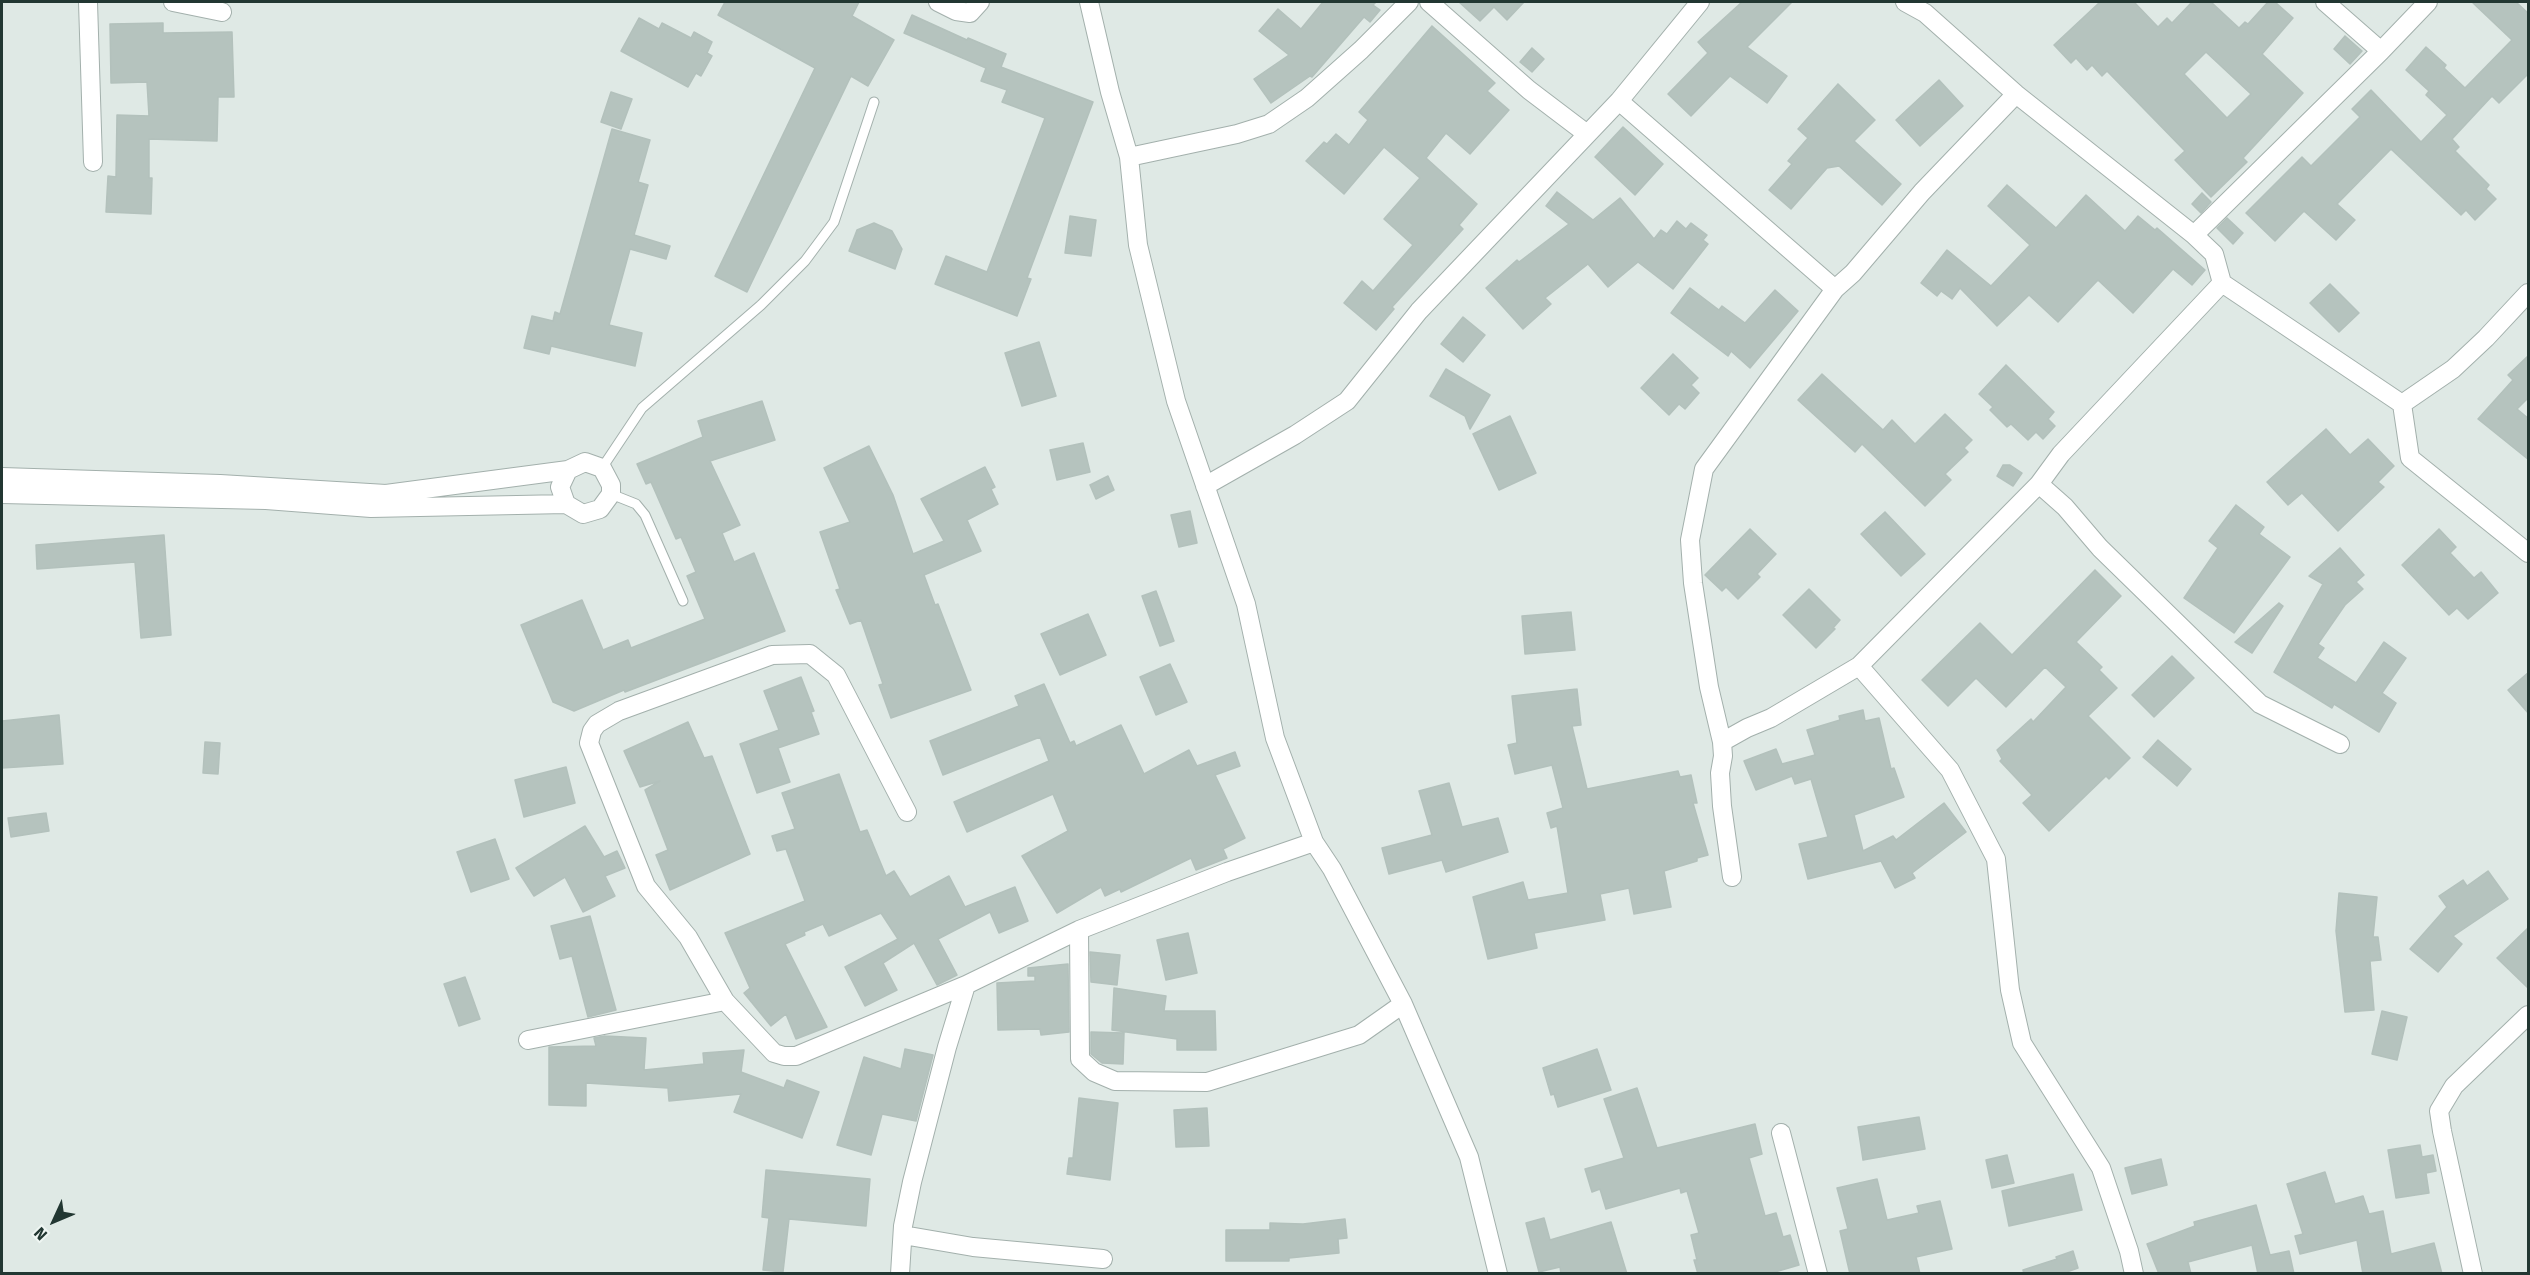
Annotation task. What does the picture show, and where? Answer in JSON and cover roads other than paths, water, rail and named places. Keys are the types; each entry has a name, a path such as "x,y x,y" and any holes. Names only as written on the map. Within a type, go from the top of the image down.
{"street":[{"path":"88,2 93,162"},
{"path":"173,2 222,12"},
{"path":"938,2 956,11 970,12 980,2"},
{"path":"1089,2 1110,92 1129,157 1138,245 1176,401 1246,604 1275,738 1314,842 1332,869 1403,1004 1469,1157 1498,1274"},
{"path":"1129,157 1237,134 1269,124 1315,92 1409,2"},
{"path":"1429,2 1529,90 1587,134"},
{"path":"1205,486 1295,435 1347,401 1419,311 1619,101 1700,2"},
{"path":"1905,2 1925,13 2016,94 2194,235 2214,254 2222,283 2402,404 2410,458 2529,553"},
{"path":"2325,2 2381,51"},
{"path":"2194,235 2428,2"},
{"path":"1732,877 1722,806 1720,773 1723,756 1722,742 1709,687 1693,583 1690,540 1704,469 1835,288 1853,273 1922,192 2016,94"},
{"path":"1619,101 1835,288"},
{"path":"1722,742 1771,718 1859,666 2039,484 2061,454 2222,283"},
{"path":"2402,404 2453,369 2529,293"},
{"path":"2,477 95,488 266,500 312,497 398,493 568,470 585,462 602,468 611,485 611,494 600,509 583,514 566,504 371,508 312,497"},
{"path":"566,504 560,487 568,470"},
{"path":"2039,484 2065,507 2100,548 2260,704 2340,744"},
{"path":"2,494 95,488"},
{"path":"907,812 836,675 810,654 772,655 619,711 597,724 592,731 589,743 646,886 688,937 725,1001 774,1053 796,1056 966,985 1079,930 1227,872 1314,842"},
{"path":"1859,666 1950,770 1996,859 2010,990 2022,1043 2101,1168 2129,1251 2134,1274"},
{"path":"1079,930 1080,1059 1094,1072 1115,1081 1207,1082 1359,1035 1403,1004"},
{"path":"900,1274 903,1235 915,1171 946,1047 966,985"},
{"path":"528,1040 725,1001"},
{"path":"2473,1274 2439,1111 2454,1086 2529,1015"},
{"path":"1781,1133 1818,1274"},
{"path":"903,1235 973,1247 1103,1259"}],"lane":[{"path":"602,468 642,408 761,305 805,261 834,222 874,102"},
{"path":"611,494 636,504 645,515 683,601"}]}
